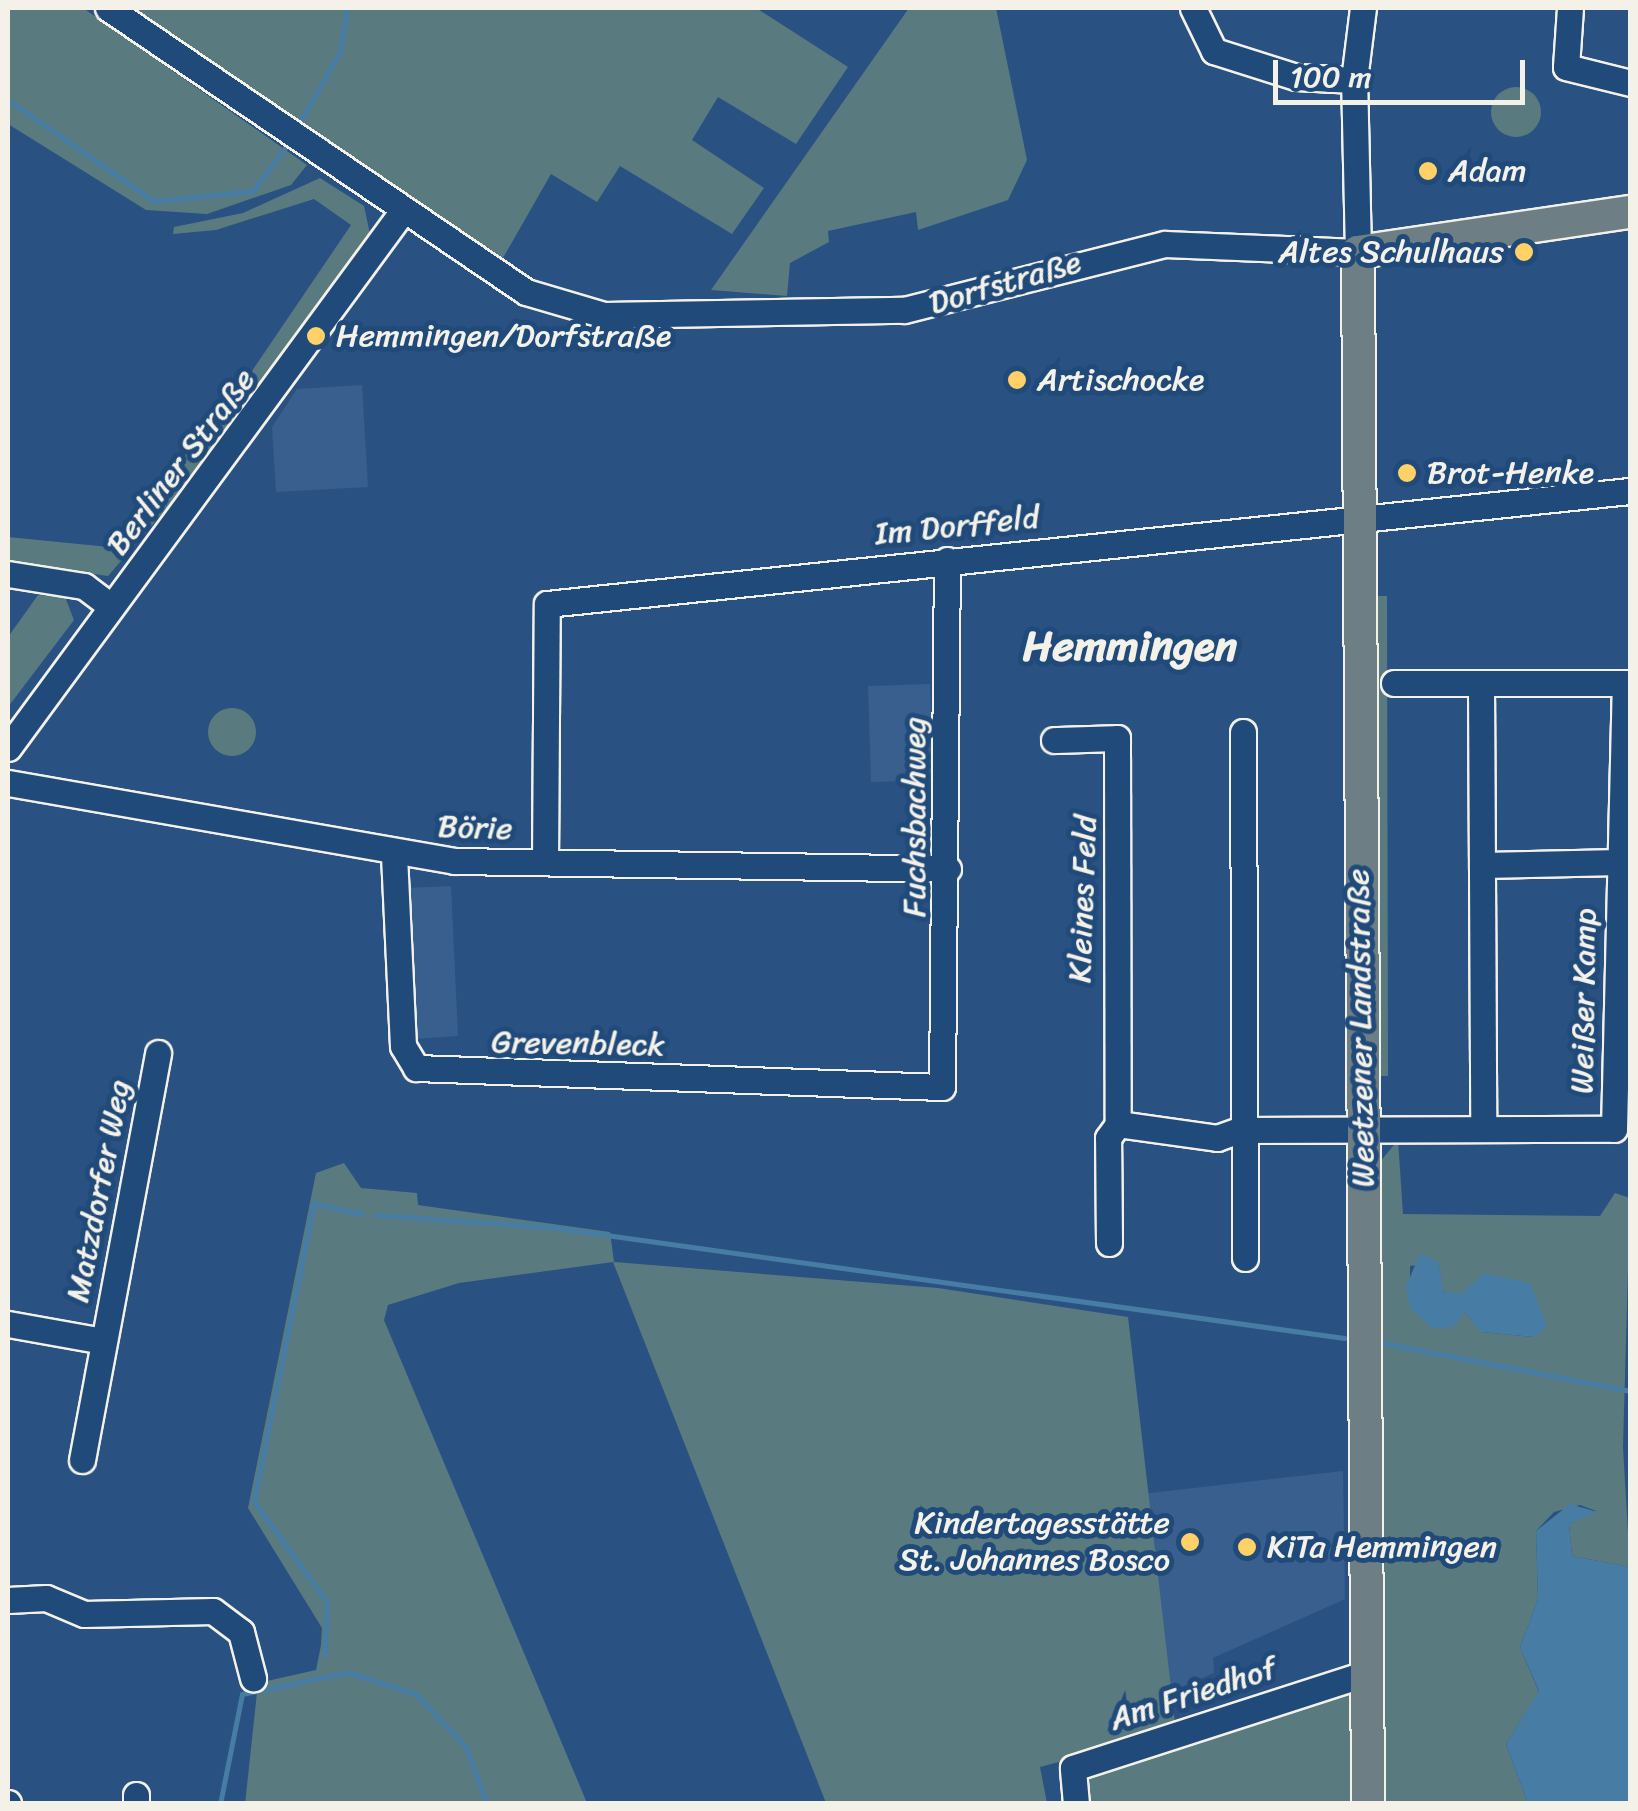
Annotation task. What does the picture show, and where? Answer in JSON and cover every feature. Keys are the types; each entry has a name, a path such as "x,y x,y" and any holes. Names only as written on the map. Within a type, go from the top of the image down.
{"main road":[{"name":"Dorfstraße","path":"1358,252 1630,212"},
{"name":"Weetzener Landstraße","path":"1358,252 1368,1804"}],"street":[{"name":"Dorfstraße","path":"108,8 295,140 540,300 604,315 904,310 1165,244 1358,252"},
{"path":"1193,8 1214,51 1296,78 1354,80"},
{"path":"1358,252 1354,80 1364,8"},
{"path":"1570,8 1566,67 1630,84"},
{"name":"Berliner Straße","path":"8,748 402,212"},
{"name":"Im Dorffeld","path":"544,862 547,604 1630,491"},
{"name":"Fuchsbachweg","path":"947,560 948,1074"},
{"path":"8,574 84,586 111,606"},
{"name":"Weißer Kamp","path":"1362,1128 1614,1129 1625,683 1394,683"},
{"path":"1481,683 1485,865 1483,1129"},
{"path":"1244,732 1239,1130 1244,1258"},
{"name":"Kleines Feld","path":"1054,740 1117,738 1118,1124 1108,1138 1109,1243"},
{"name":"Börie","path":"8,783 394,856 948,870"},
{"name":"Grevenbleck","path":"394,856 401,1028 416,1068 929,1091 948,1074"},
{"name":"Weißer Kamp","path":"1485,865 1618,862"},
{"name":"Matzdorfer Weg","path":"82,1460 158,1053"},
{"path":"1118,1124 1217,1138 1239,1130 1362,1128"},
{"name":"Matzdorfer Weg","path":"8,1324 104,1341"},
{"path":"8,1600 46,1598 84,1614 213,1611 241,1632 253,1678"},
{"name":"Am Friedhof","path":"1076,1804 1073,1768 1367,1673"}],"shaded area":[{"path":"362,385 368,487 276,492 272,427 297,389"},
{"path":"930,684 934,780 871,782 868,686"},
{"path":"451,886 458,1036 414,1039 407,888"},
{"path":"1420,1253 1438,1262 1444,1292 1462,1293 1484,1273 1531,1284 1547,1326 1535,1337 1480,1332 1465,1312 1453,1327 1433,1329 1410,1308 1406,1287"},
{"name":"KiTa Hemmingen","path":"1343,1471 1345,1599 1213,1658 1214,1673 1171,1692 1142,1494"},
{"path":"1570,1504 1597,1512 1569,1524 1572,1556 1630,1567 1630,1803 1528,1803 1506,1744 1539,1691 1520,1647 1538,1600 1536,1531"}],"green space":[{"path":"8,8 83,8 307,165 291,185 207,214 146,210 8,124"},
{"path":"124,8 756,8 848,67 796,144 718,97 692,140 764,188 732,234 620,166 597,202 551,174 503,258"},
{"path":"909,8 996,8 1027,160 1008,200 918,230 916,212 828,231 829,242 790,263 787,296 711,290"},
{"path":"1516,87 1534,94 1541,112 1534,130 1516,137 1498,130 1491,112 1498,94"},
{"path":"320,178 364,206 370,234 173,501 108,576 8,562 8,537 109,547 237,393 351,225 314,199 216,230 173,234 174,227 243,213"},
{"path":"38,595 65,597 74,620 8,707 8,637"},
{"path":"1368,596 1387,596 1388,1076 1376,1076"},
{"path":"232,708 249,715 256,732 249,749 232,756 215,749 208,732 215,715"},
{"path":"1398,1140 1403,1214 1600,1216 1615,1193 1630,1198 1623,1447 1630,1567 1572,1556 1569,1524 1596,1511 1580,1505 1554,1512 1536,1531 1538,1600 1520,1647 1539,1692 1506,1744 1528,1803 1381,1803 1379,1163","holes":["1438,1262 1443,1291 1535,1337 1481,1332 1465,1312 1410,1308 1410,1266"]},
{"path":"344,1163 361,1188 417,1193 418,1205 610,1232 614,1262 938,1288 1128,1317 1176,1731 1040,1767 1047,1803 826,1803 613,1262 459,1283 388,1305 384,1320 587,1803 245,1804 258,1683 316,1670 321,1645 322,1628 248,1508 316,1173"},
{"path":"1356,1682 1357,1803 1081,1803 1078,1774"}],"waterway":[{"path":"297,127 340,52 347,8"},
{"path":"8,100 154,201 253,191 290,141"},
{"path":"325,1655 327,1602 254,1501 314,1203 362,1214"},
{"path":"376,1215 549,1227 1344,1338"},
{"path":"1378,1342 1630,1391"},
{"path":"220,1804 242,1694 347,1672 416,1694 466,1747 487,1804"}],"place":[{"name":"Adam","path":"1428,171"},
{"name":"Altes Schulhaus","path":"1524,252"},
{"name":"Hemmingen/Dorfstraße","path":"316,336"},
{"name":"Artischocke","path":"1017,380"},
{"name":"Brot-Henke","path":"1407,473"},
{"name":"Kindertagesstätte St. Johannes Bosco","path":"1190,1542"},
{"name":"KiTa Hemmingen","path":"1247,1547"}],"district":[{"name":"Hemmingen","path":"1130,646"}]}
